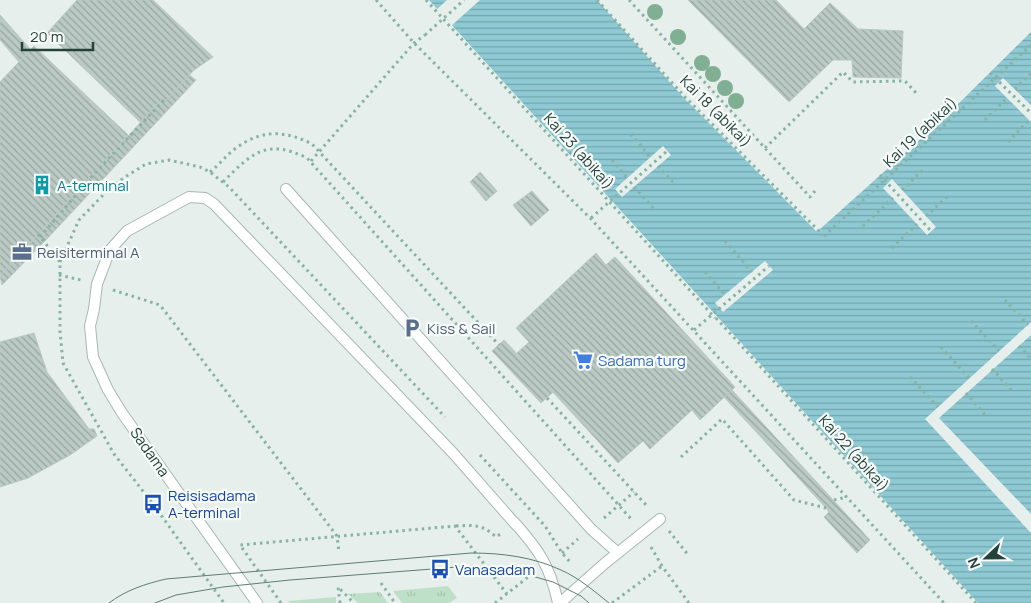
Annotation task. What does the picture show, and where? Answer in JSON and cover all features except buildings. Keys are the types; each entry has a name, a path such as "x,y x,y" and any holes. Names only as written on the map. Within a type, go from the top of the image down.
{"lane":[{"path":"286,189 586,523 618,553"},
{"name":"Sadama","path":"257,603 122,413 108,390 94,357 90,326 97,284 110,250 127,231 189,196 205,198 214,204 453,453 517,526"},
{"path":"267,258 534,544 546,564 559,603 660,519"}],"path":[{"path":"376,0 414,43 591,218 944,603"},
{"name":"Kai 23 (abikai)","path":"426,0 716,318"},
{"path":"311,161 321,152 414,43 464,0"},
{"name":"Kai 18 (abikai)","path":"597,0 684,96 823,235"},
{"path":"630,0 810,196 815,191"},
{"name":"Kai 19 (abikai)","path":"823,235 1031,45"},
{"path":"765,148 842,72 853,82 905,81 917,94"},
{"path":"990,73 1031,113"},
{"path":"1015,89 1031,73"},
{"path":"985,120 1007,98"},
{"path":"60,262 39,236 93,175 165,99"},
{"path":"1008,142 1029,120"},
{"path":"224,603 153,504 114,454 64,363 60,331 60,262 79,220 108,189 146,164 169,160 200,167 210,172 238,146 263,135 287,134 300,138 312,144 321,152 498,345"},
{"path":"631,134 650,157"},
{"path":"223,182 245,160 263,150 282,148 300,154 311,161 643,533 662,566 689,603"},
{"path":"591,218 667,150"},
{"path":"612,160 627,178"},
{"path":"658,166 674,183"},
{"path":"902,190 924,170"},
{"path":"880,176 931,231"},
{"path":"634,187 655,210"},
{"path":"926,216 948,196"},
{"path":"863,226 893,198"},
{"path":"892,248 917,224"},
{"path":"725,240 752,272"},
{"path":"694,330 769,266"},
{"path":"705,272 725,295"},
{"path":"60,275 97,284 160,305 337,536 339,552"},
{"path":"1005,300 1028,325"},
{"name":"Kai 22 (abikai)","path":"716,318 976,603"},
{"path":"971,321 999,351"},
{"path":"1019,346 1031,359"},
{"path":"941,348 969,378"},
{"path":"992,369 1014,393"},
{"path":"910,377 938,407"},
{"path":"966,393 987,417"},
{"path":"547,398 634,492"},
{"path":"681,457 722,419 794,500 826,508"},
{"path":"834,500 848,497"},
{"path":"281,603 240,545 455,526 507,594"},
{"path":"495,603 546,564"},
{"path":"612,603 662,566"},
{"path":"381,583 395,603"},
{"path":"340,603 338,587 354,603"}],"green space":[{"path":"448,586 457,598 449,603 402,603 393,591"},
{"path":"380,592 388,603 358,603 348,594"},
{"path":"336,597 336,603 290,603 288,601"}],"water":[{"path":"429,0 597,0 683,97 816,231 943,119 1031,32 1031,603 978,603"}],"pier":[{"path":"447,0 480,0 450,27 435,11"},
{"path":"1003,78 1031,105 1031,122 995,86"},
{"path":"663,146 671,155 622,197 615,189"},
{"path":"892,179 936,227 927,235 883,188"},
{"path":"765,261 773,270 723,312 715,303"},
{"path":"1031,322 1031,335 939,418 1031,514 1031,533 925,419"}],"tram line":[{"path":"109,603 122,594 136,588 166,579 471,553 517,557 539,562 574,577 609,603"},
{"path":"155,603 176,595 223,587 471,566 511,570 553,582 581,596 589,603"}],"place":[{"name":"A-terminal","path":"42,185"},
{"name":"Reisiterminal A","path":"22,252"},
{"name":"Kiss & Sail","path":"412,328"},
{"name":"Sadama turg","path":"583,360"},
{"name":"Reisisadama A-terminal","path":"153,504"},
{"name":"Vanasadam","path":"440,569"}]}
